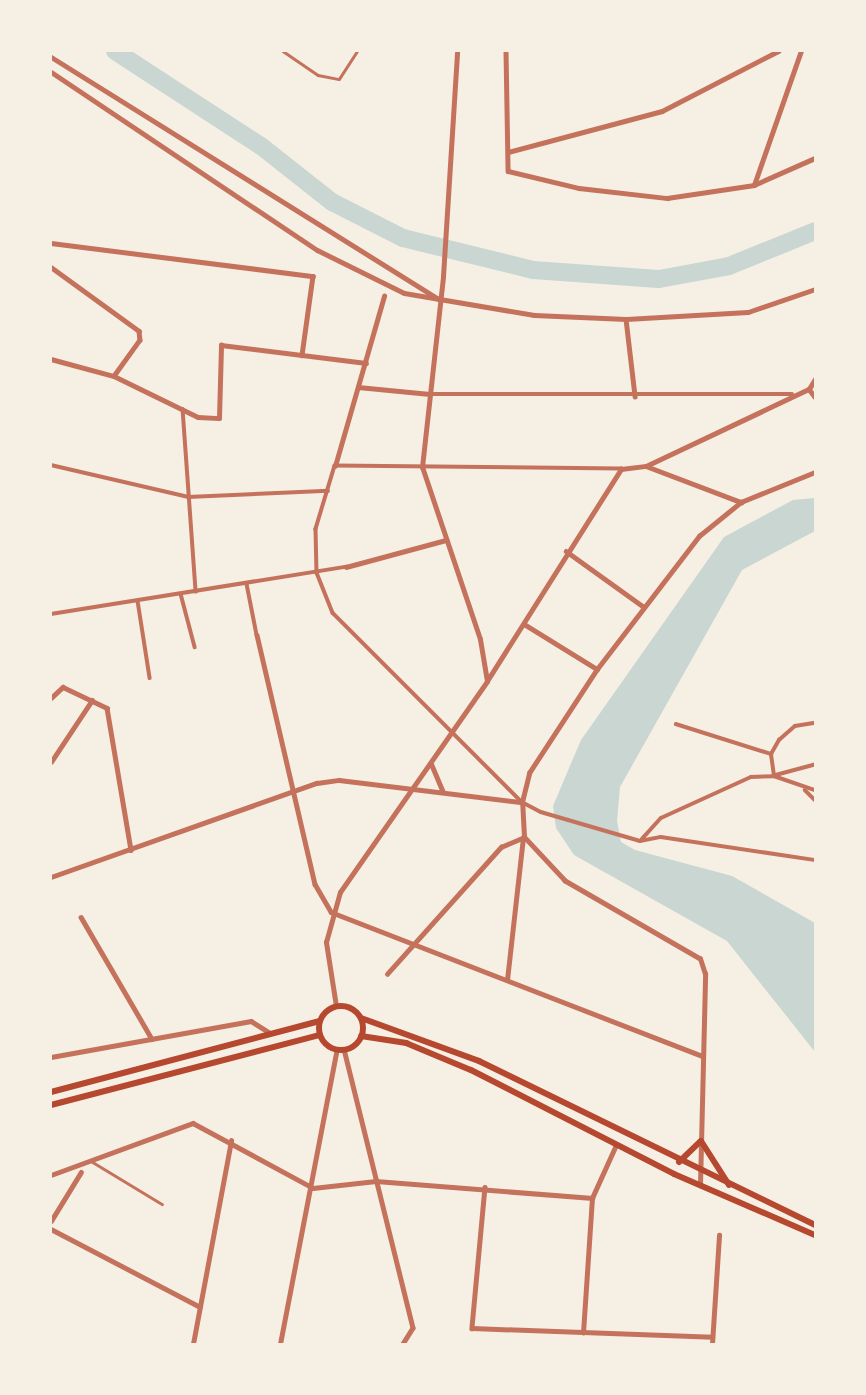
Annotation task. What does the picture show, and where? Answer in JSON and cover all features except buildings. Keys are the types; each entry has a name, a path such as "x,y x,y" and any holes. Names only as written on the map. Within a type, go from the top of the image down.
{"main road":[{"path":"51,1092 320,1021 336,1006 361,1018 479,1061 730,1187 815,1224"},
{"path":"361,1018 361,1036"},
{"path":"320,1021 320,1035"},
{"path":"51,1105 320,1035 340,1049 361,1036 406,1043 471,1070 700,1185 815,1235"},
{"path":"679,1161 701,1141 730,1187"}],"street":[{"path":"506,51 508,171 579,188 667,198 754,185 815,158"},
{"path":"508,152 662,111 778,51"},
{"path":"754,185 801,51"},
{"path":"458,53 443,276 422,467 488,681"},
{"path":"51,57 440,301"},
{"path":"51,72 317,250 404,293 440,301 626,319 748,312 815,289"},
{"path":"51,243 313,276 302,355"},
{"path":"51,267 139,331 140,340 114,376"},
{"path":"384,296 316,529 317,573 333,613 522,802 541,812 640,841 661,837 815,860"},
{"path":"626,319 635,396"},
{"path":"51,359 114,376 183,407 198,417 219,418 221,345 366,363"},
{"path":"335,466 621,469 646,466 809,389 815,379"},
{"path":"358,387 430,394 796,394"},
{"path":"809,389 815,397"},
{"path":"183,407 196,592"},
{"path":"51,466 188,497 328,491"},
{"path":"646,466 741,502"},
{"path":"336,1006 326,942 331,912 412,788 455,735 566,551 621,469"},
{"path":"507,981 523,837 522,802 529,773 597,669 699,536 741,502 815,472"},
{"path":"51,614 317,573 446,540"},
{"path":"566,551 644,607"},
{"path":"247,584 315,884 331,912 703,1056"},
{"path":"181,594 195,647"},
{"path":"138,601 149,678"},
{"path":"524,624 597,669"},
{"path":"51,698 64,687 107,708 131,850"},
{"path":"51,762 92,701"},
{"path":"774,776 771,754 795,726 815,722"},
{"path":"676,724 771,754"},
{"path":"431,763 443,791"},
{"path":"640,841 661,818 751,777 774,776 815,765"},
{"path":"774,776 805,790 815,800"},
{"path":"51,877 292,792 339,780 522,802"},
{"path":"805,790 815,790"},
{"path":"387,974 501,847 523,837"},
{"path":"523,837 565,881 700,959 703,1056 700,1185"},
{"path":"81,917 152,1039"},
{"path":"51,1058 251,1021 270,1033"},
{"path":"340,1049 413,1328 403,1344"},
{"path":"280,1344 340,1049"},
{"path":"51,1175 193,1123 231,1141 313,1188 376,1181 485,1187 592,1198"},
{"path":"193,1344 231,1141"},
{"path":"583,1333 592,1198 617,1144"},
{"path":"51,1221 82,1172"},
{"path":"485,1187 472,1328 712,1337"},
{"path":"51,1229 200,1307"},
{"path":"712,1344 719,1235"}],"lane":[{"path":"283,51 318,75 338,79 357,51"},
{"path":"91,1161 162,1204"}],"shaded area":[{"path":"815,498 815,531 742,570 620,787 617,821 621,842 635,850 732,876 815,923 815,1052 727,941 574,855 556,828 553,806 581,740 724,537 793,500"}],"waterway":[{"path":"115,51 261,146 332,202 403,238 533,270 659,279 729,266 815,231"}]}
